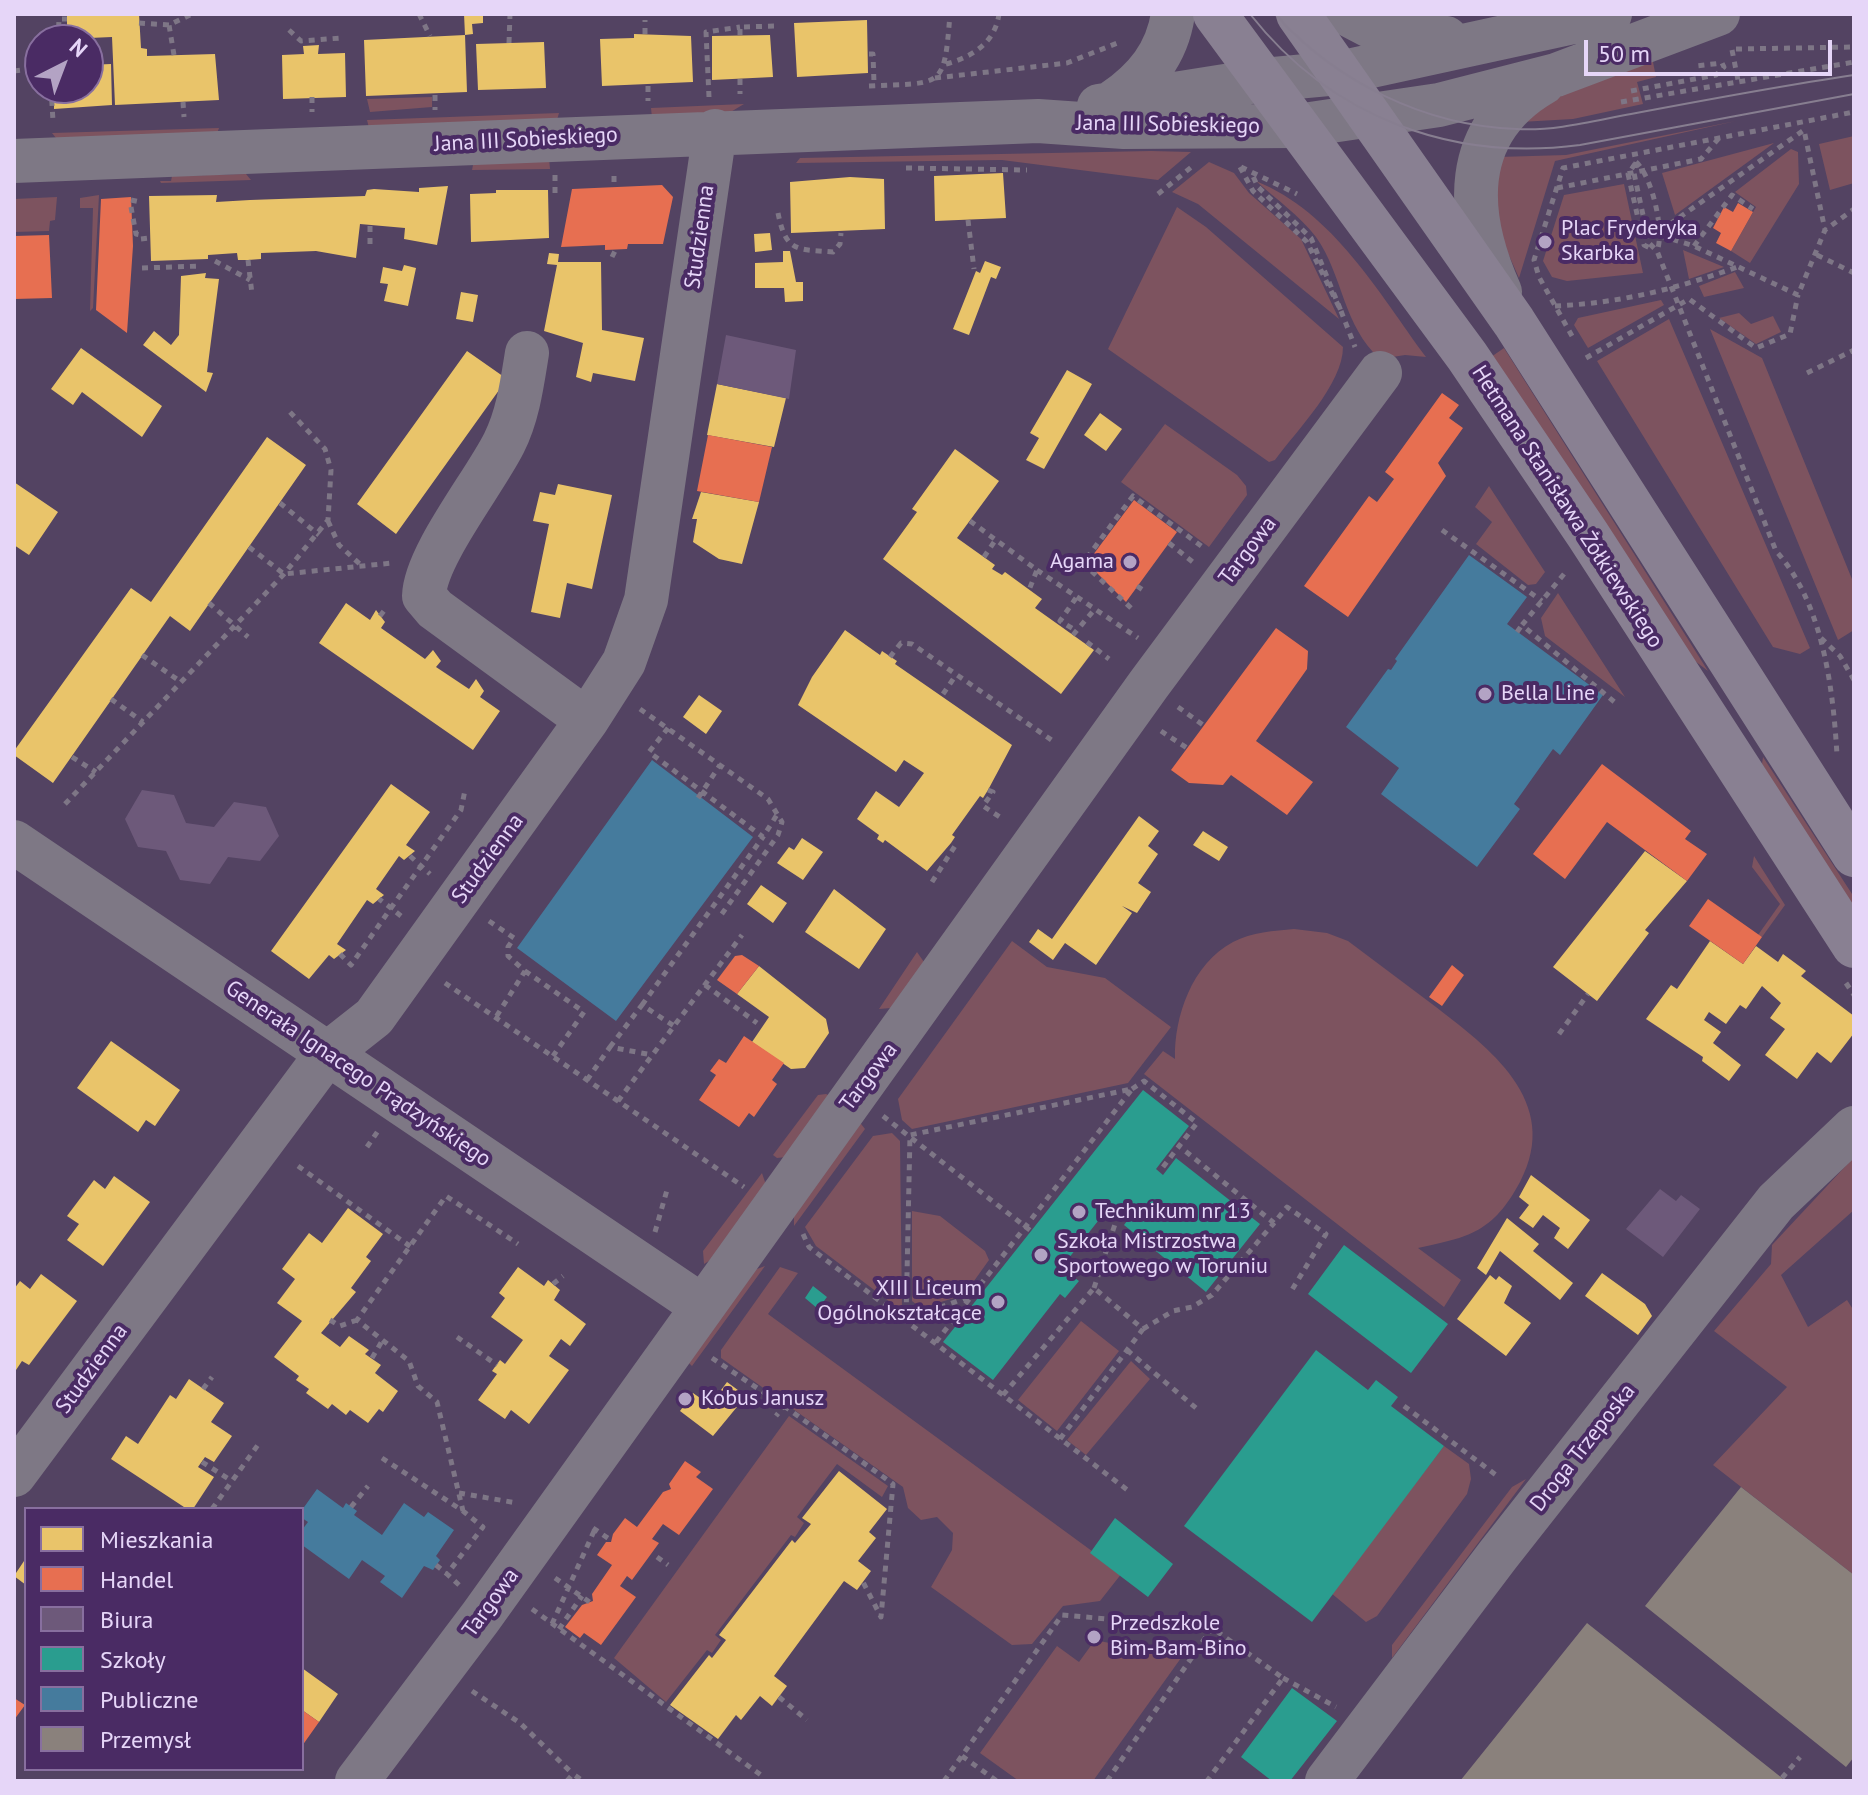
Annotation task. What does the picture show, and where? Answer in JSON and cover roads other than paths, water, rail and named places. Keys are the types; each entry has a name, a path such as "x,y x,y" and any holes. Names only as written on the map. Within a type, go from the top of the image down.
{"main road":[{"name":"Hetmana Stanisława Żółkiewskiego","path":"1215,14 1467,356 1588,535 1854,946"},
{"path":"1298,14 1514,322 1854,855"}],"street":[{"name":"Jana III Sobieskiego","path":"1113,102 1139,82 1157,61 1168,38 1173,14"},
{"path":"1347,14 1370,26 1404,34 1493,39"},
{"path":"1339,73 1610,14"},
{"path":"1297,126 1439,105 1556,75 1718,14"},
{"name":"Jana III Sobieskiego","path":"1038,121 1113,102 1263,80 1339,73"},
{"path":"1514,322 1480,238 1475,208 1477,169 1484,148 1506,112 1556,75"},
{"name":"Jana III Sobieskiego","path":"14,161 712,115 1038,121 1124,127 1297,126"},
{"name":"Studzienna","path":"14,1475 327,1054 374,1017 431,957 624,662 646,600 712,115"},
{"path":"527,353 518,409 505,442 424,581 424,596 435,609 587,720"},
{"name":"Targowa","path":"357,1781 480,1618 893,1045 1171,655 1369,362"},
{"path":"1713,732 1758,706"},
{"name":"Generała Ignacego Prądzyńskiego","path":"14,842 702,1306"},
{"name":"Droga Trzeposka","path":"1327,1781 1498,1555 1776,1202 1854,1128"}],"tram line":[{"path":"1250,14 1282,50 1318,80 1356,105 1397,124 1440,138 1485,146 1532,148 1580,145 1854,94"},
{"path":"1275,14 1326,60 1384,96 1416,109 1483,126 1517,129 1560,127 1854,75"}],"place":[{"name":"Plac Fryderyka Skarbka","path":"1545,242"},
{"name":"Agama","path":"1130,562"},
{"name":"Bella Line","path":"1485,694"},
{"name":"Technikum nr 13","path":"1079,1212"},
{"name":"Szkoła Mistrzostwa Sportowego w Toruniu","path":"1041,1255"},
{"name":"XIII Liceum Ogólnokształcące","path":"998,1302"},
{"name":"Kobus Janusz","path":"685,1399"},
{"name":"Przedszkole Bim-Bam-Bino","path":"1094,1637"}]}
